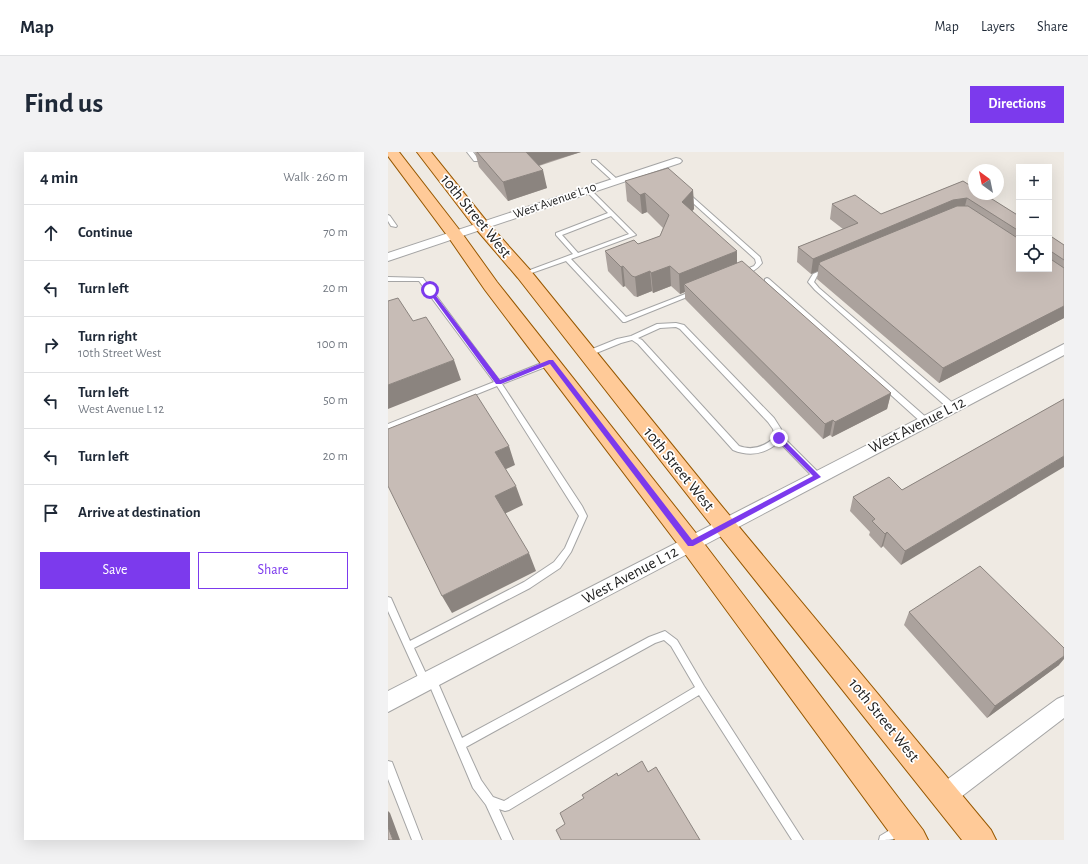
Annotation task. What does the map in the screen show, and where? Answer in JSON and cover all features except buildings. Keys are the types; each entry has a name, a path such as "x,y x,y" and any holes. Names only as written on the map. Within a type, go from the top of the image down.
{"main road":[{"name":"10th Street West","path":"392,152 455,235 491,286 691,544 900,836"},
{"name":"10th Street West","path":"426,152 482,226 524,274 725,526 981,840"}],"street":[{"name":"West Avenue L 10","path":"388,257 616,181 659,170 676,161"},
{"name":"West Avenue L 12","path":"388,702 1064,348"},
{"path":"945,795 1064,706"}],"lane":[{"path":"470,152 476,160"},
{"path":"594,161 616,181"},
{"path":"678,188 758,258 759,263 756,267 733,277"},
{"path":"524,274 633,235 588,190"},
{"path":"577,255 558,234 612,214"},
{"path":"388,217 394,226"},
{"path":"567,259 625,320 704,288"},
{"path":"837,266 815,275 811,282 817,290 952,407"},
{"path":"388,279 421,279 498,383 583,516 568,550 557,566 527,585 409,646"},
{"path":"767,280 925,421"},
{"path":"587,354 620,341 633,338 660,326 676,325 682,327 771,420 777,429 779,438 818,477"},
{"path":"633,338 640,342 736,448 745,452 758,451 770,446 779,438"},
{"path":"388,427 551,362"},
{"path":"388,600 409,646 460,745 477,784 490,801 508,840"},
{"path":"460,745 652,640 665,635 674,643 701,689 798,840"},
{"path":"490,801 505,806 701,689"},
{"path":"388,766 417,840"}],"route":[{"path":"430,290 498,383 551,362 691,544 818,477 779,438"}]}
